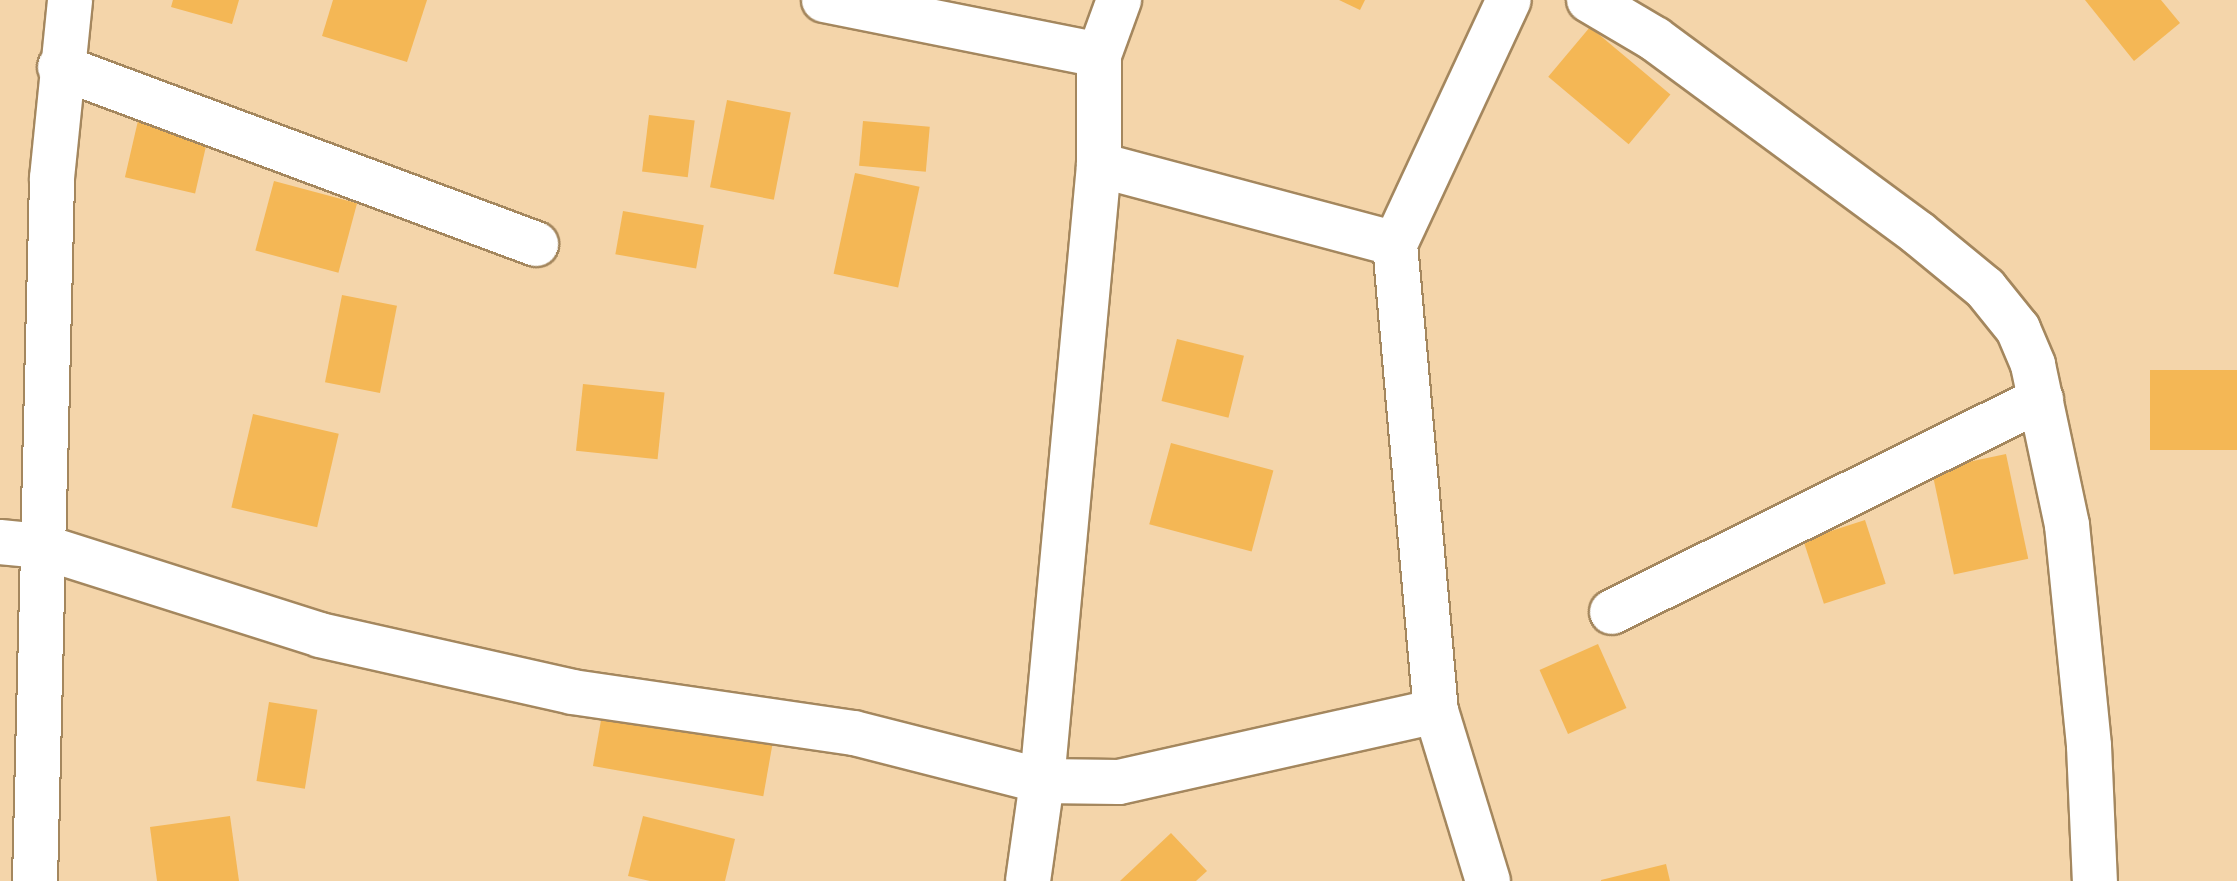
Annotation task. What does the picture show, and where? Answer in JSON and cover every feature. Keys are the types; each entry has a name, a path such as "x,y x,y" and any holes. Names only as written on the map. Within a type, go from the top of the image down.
{"street":[{"path":"35,881 20,544 60,67 70,0"},
{"path":"824,0 1099,55"},
{"path":"1028,881 1042,781 1099,165 1099,55 1119,0"},
{"path":"1488,881 1436,711 1395,244 1509,0"},
{"path":"1589,0 1655,39 1985,288 2018,329 2041,399 2067,525 2089,746 2095,881"},
{"path":"60,67 536,244"},
{"path":"1099,165 1395,244"},
{"path":"1612,612 2041,399"},
{"path":"20,544 320,635 572,692 854,733 1042,781 1119,782 1436,711"}],"building":[{"path":"173,0 239,0 232,24 171,7"},
{"path":"333,0 427,0 407,62 322,36"},
{"path":"1339,0 1365,0 1360,10"},
{"path":"2085,0 2161,0 2180,23 2134,61"},
{"path":"1590,27 1670,94 1629,144 1548,77"},
{"path":"727,100 791,112 774,200 710,187"},
{"path":"140,112 210,128 195,193 125,177"},
{"path":"649,115 695,121 688,177 642,172"},
{"path":"863,121 930,127 926,172 859,166"},
{"path":"855,173 920,187 898,287 834,274"},
{"path":"274,181 357,203 338,273 255,251"},
{"path":"623,211 704,225 696,269 615,254"},
{"path":"342,295 397,306 380,393 325,382"},
{"path":"1177,339 1244,356 1228,418 1162,401"},
{"path":"2150,370 2237,370 2237,450 2150,450"},
{"path":"583,384 665,393 658,459 576,451"},
{"path":"253,414 339,434 317,527 231,508"},
{"path":"1171,443 1273,470 1252,552 1149,524"},
{"path":"2006,454 2028,559 1954,574 1932,470"},
{"path":"1865,520 1886,584 1824,604 1803,540"},
{"path":"1598,644 1626,708 1568,734 1540,670"},
{"path":"269,702 317,710 305,789 256,781"},
{"path":"603,709 773,739 763,796 593,766"},
{"path":"230,816 239,881 157,881 150,827"},
{"path":"643,816 735,839 725,881 650,881 628,876"},
{"path":"1171,833 1207,871 1196,881 1120,881"},
{"path":"1666,864 1670,881 1601,881 1601,880"}]}
